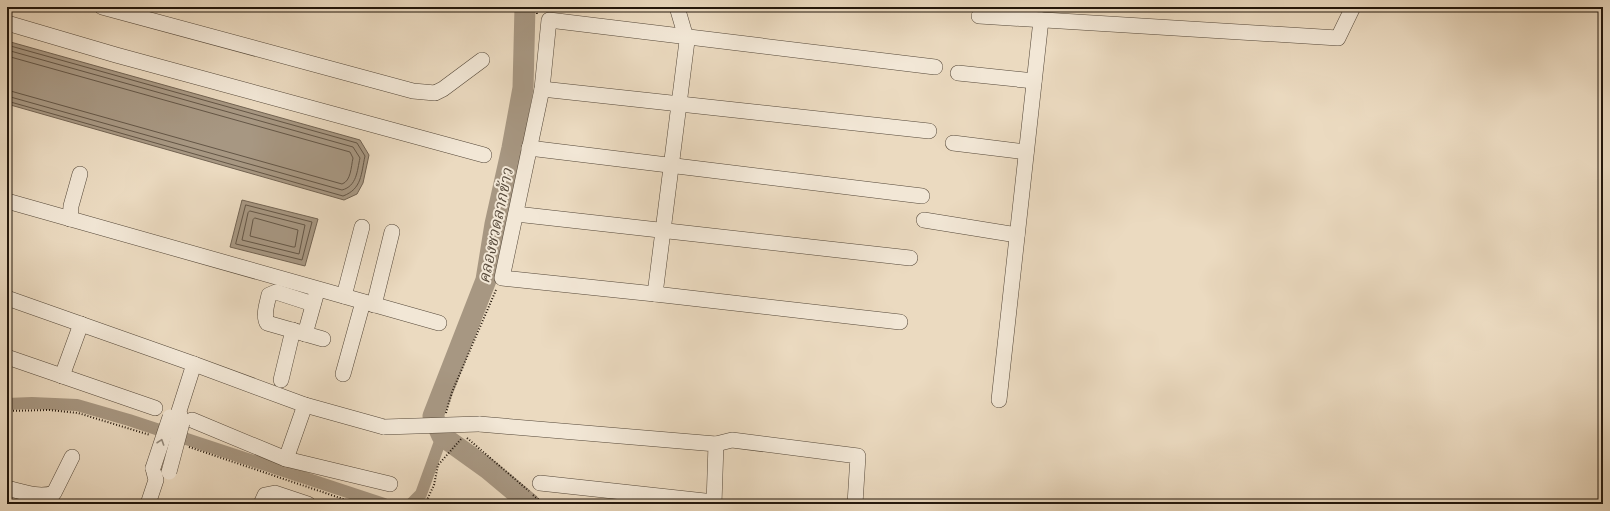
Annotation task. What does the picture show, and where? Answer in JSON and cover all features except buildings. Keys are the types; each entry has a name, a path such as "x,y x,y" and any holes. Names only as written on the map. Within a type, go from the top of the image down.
{"street":[{"path":"102,7 413,91 435,92 443,89 482,60"},
{"path":"655,294 687,41 677,7"},
{"path":"978,16 1338,38 1353,7"},
{"path":"900,322 502,278 542,89 549,20 686,38 935,67"},
{"path":"999,400 1041,20"},
{"path":"7,23 139,62 484,155"},
{"path":"958,73 1034,81"},
{"path":"542,89 929,131"},
{"path":"953,143 1026,152"},
{"path":"530,148 922,196"},
{"path":"70,219 71,206 80,174"},
{"path":"7,201 439,323"},
{"path":"516,214 910,258"},
{"path":"924,220 1017,235"},
{"path":"344,296 362,227"},
{"path":"342,374 392,232"},
{"path":"281,380 299,332 313,304 318,289"},
{"path":"313,304 276,292 270,294 265,320 267,323 323,339"},
{"path":"7,298 305,405 384,427 479,424 716,444 732,440 858,456 855,504"},
{"path":"62,376 80,324"},
{"path":"7,357 155,408"},
{"path":"154,474 166,476 169,472 194,364"},
{"path":"286,458 305,405"},
{"path":"181,417 286,458 390,484"},
{"path":"148,504 154,474 181,417"},
{"path":"540,484 714,503 716,444"},
{"path":"7,488 29,499 47,496 54,493 72,457"},
{"path":"262,504 265,495 275,493 308,504"}],"path":[{"path":"464,436 544,504"}],"water":[{"path":"7,41 360,140 369,155 363,183 357,194 344,200 7,104"},
{"path":"242,200 318,219 305,266 230,247"}],"waterway":[{"name":"คลองชวดลากข้าว","path":"525,7 523,88 512,148 495,224 486,280 433,416 442,436 488,469 530,504"},
{"path":"7,404 32,403 77,405 129,420 384,504"},
{"path":"411,504 421,494 442,436"}]}
